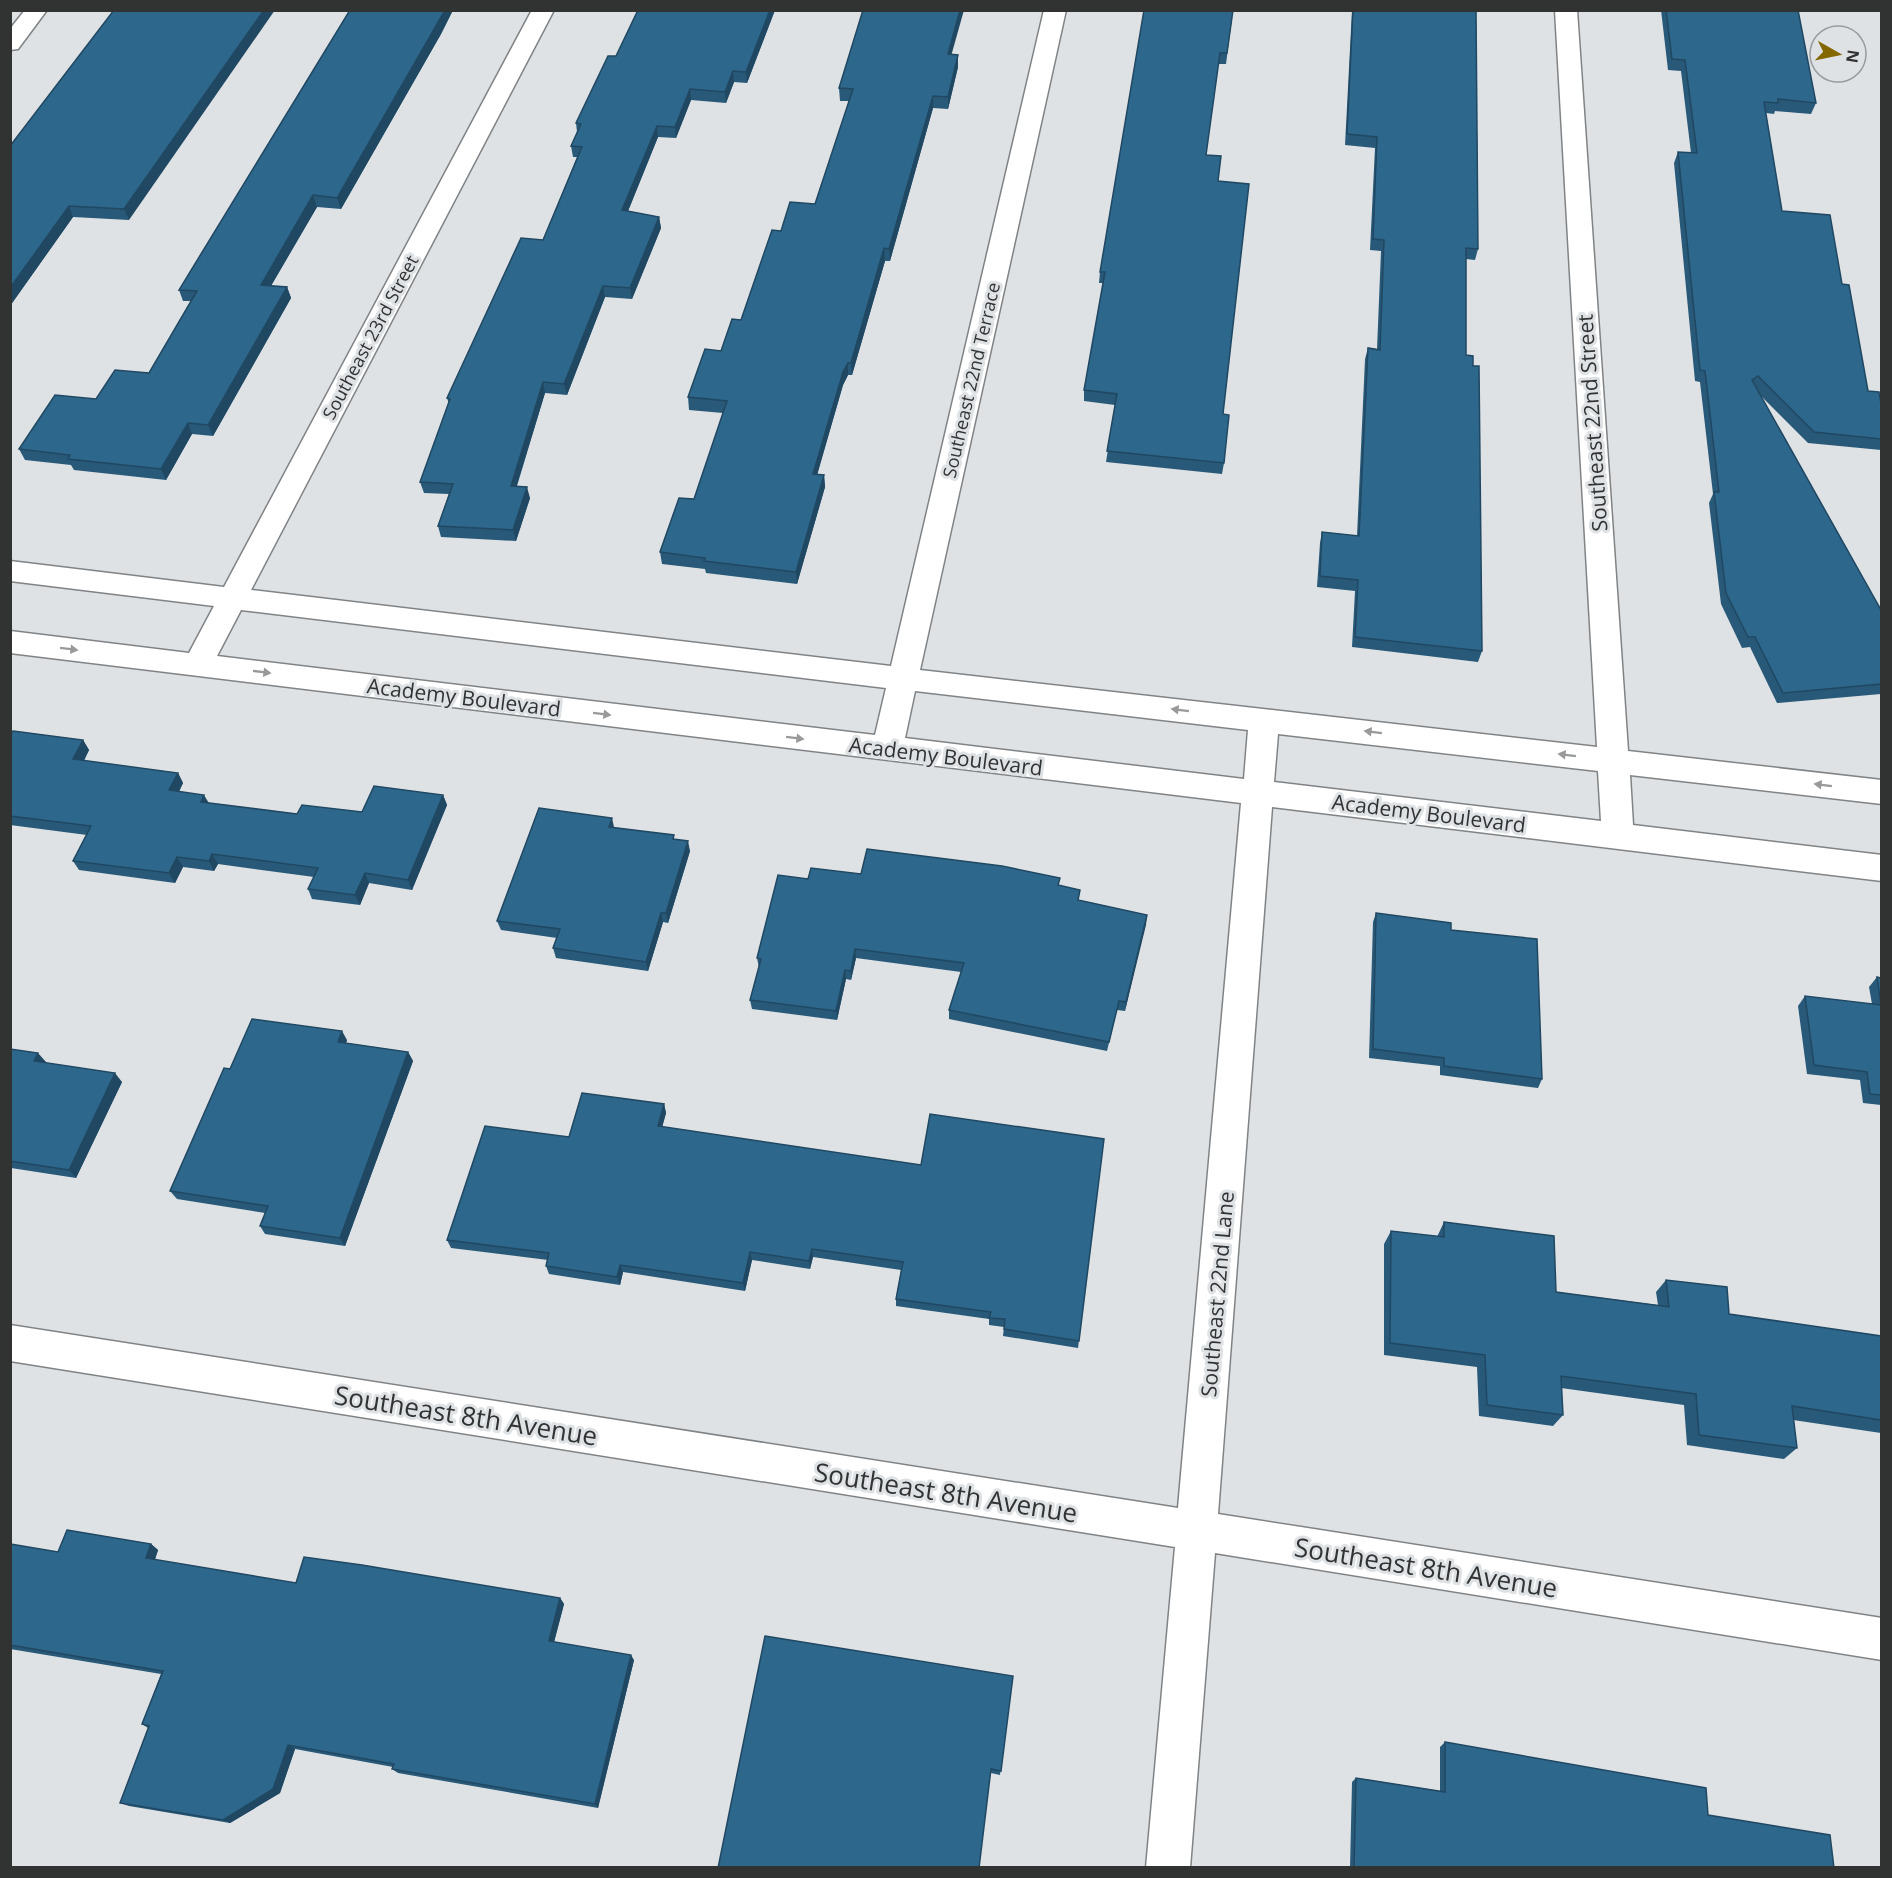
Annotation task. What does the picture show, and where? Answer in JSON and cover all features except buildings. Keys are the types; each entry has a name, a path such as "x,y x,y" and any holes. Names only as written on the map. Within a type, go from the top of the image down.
{"street":[{"path":"10,44 37,10"},
{"name":"Southeast 23rd Street","path":"198,664 543,10"},
{"name":"Southeast 22nd Terrace","path":"887,749 1055,10"},
{"name":"Southeast 22nd Street","path":"1566,10 1618,836"},
{"path":"10,570 903,678 1881,792"},
{"name":"Academy Boulevard","path":"10,642 1881,868"},
{"name":"Southeast 22nd Lane","path":"1168,1868 1264,720"},
{"name":"Southeast 8th Avenue","path":"10,1343 1881,1639"}]}
